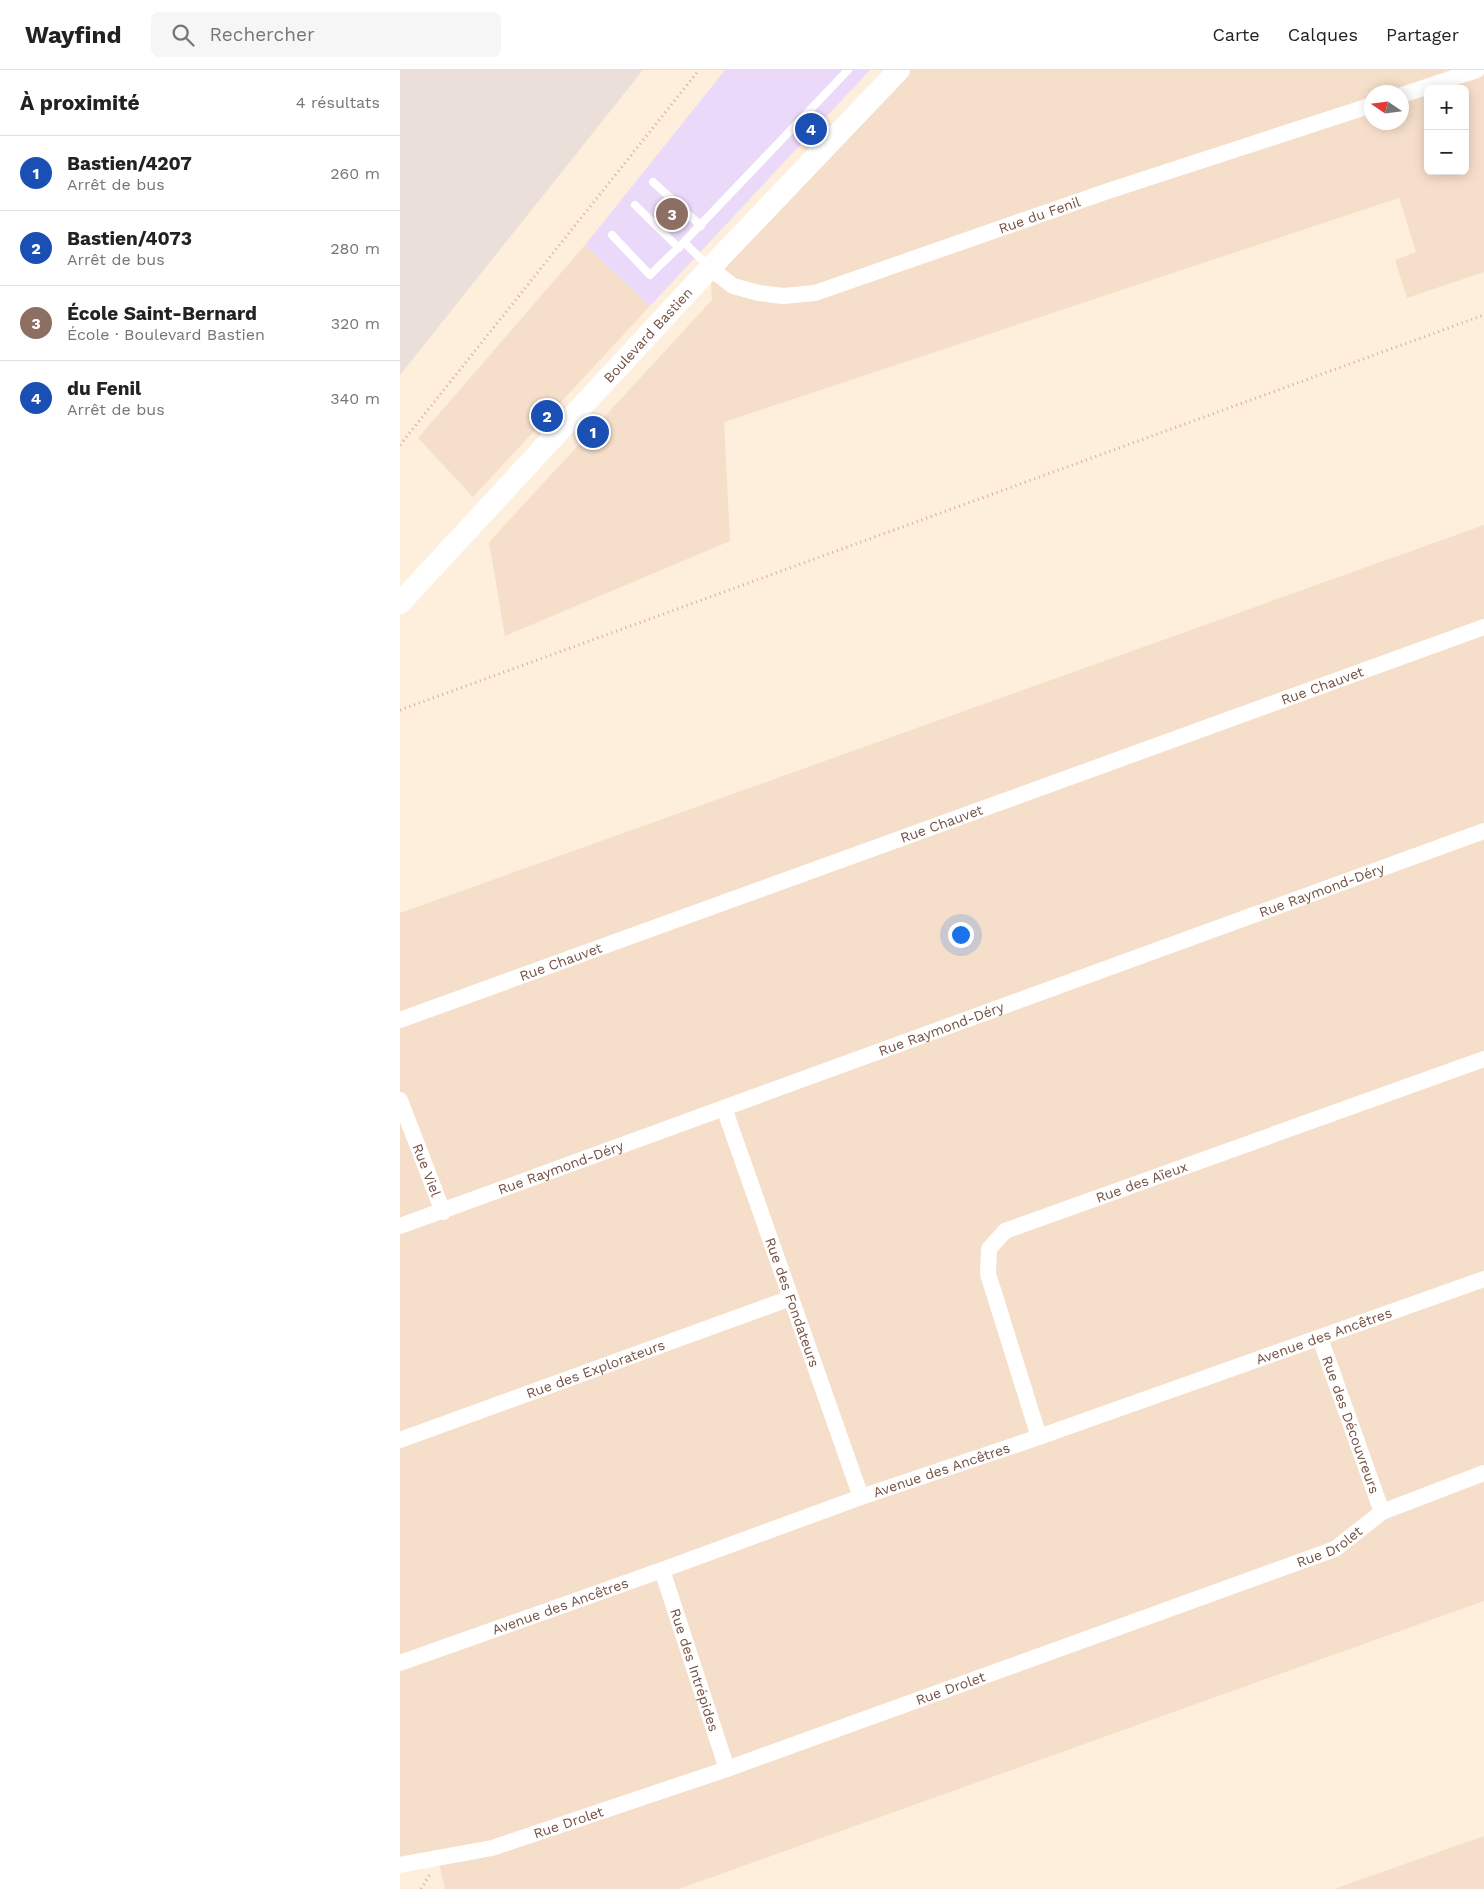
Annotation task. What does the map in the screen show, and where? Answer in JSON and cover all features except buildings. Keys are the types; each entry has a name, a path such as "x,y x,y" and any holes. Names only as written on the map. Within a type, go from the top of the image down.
{"main road":[{"name":"Boulevard Bastien","path":"400,603 710,268 899,70"}],"street":[{"path":"1409,93 1477,70"},
{"name":"Rue du Fenil","path":"710,268 733,286 759,293 783,296 815,293 1108,191 1364,108"},
{"name":"Rue Chauvet","path":"400,1020 1484,626"},
{"name":"Rue Raymond-Déry","path":"400,1226 443,1212 1484,832"},
{"name":"Rue des Aïeux","path":"1039,1437 988,1274 989,1248 1005,1231 1484,1059"},
{"name":"Rue Viel","path":"400,1100 443,1212"},
{"name":"Rue des Fondateurs","path":"724,1108 861,1497"},
{"name":"Avenue des Ancêtres","path":"400,1663 861,1497 1039,1437 1484,1279"},
{"name":"Rue des Explorateurs","path":"400,1440 791,1298"},
{"name":"Rue des Découvreurs","path":"1320,1338 1382,1512"},
{"name":"Rue Drolet","path":"400,1865 492,1848 726,1769 1335,1549 1382,1512 1484,1473"},
{"name":"Rue des Intrépides","path":"662,1570 726,1769"}],"lane":[{"path":"612,235 650,275 701,226 848,70"},
{"path":"653,182 701,226"},
{"path":"635,205 710,268"}],"path":[{"path":"400,445 699,70"},
{"path":"400,710 1484,315"}],"shaded area":[{"path":"400,70 643,70 400,375"},
{"path":"725,70 870,70 650,306 585,245"},
{"path":"899,70 1484,70 1484,272 1407,298 1395,260 1416,252 1399,198 724,422 730,541 505,636 489,542 712,300 710,268"},
{"path":"585,245 650,306 473,497 418,438"},
{"path":"1484,525 1484,1601 679,1889 445,1889 438,1858 400,1865 400,913"},
{"path":"1484,1836 1484,1889 1334,1889"}],"place":[{"name":"du Fenil","path":"811,129"},
{"name":"École Saint-Bernard","path":"672,214"},
{"name":"Bastien/4073","path":"547,416"},
{"name":"Bastien/4207","path":"593,432"}]}
